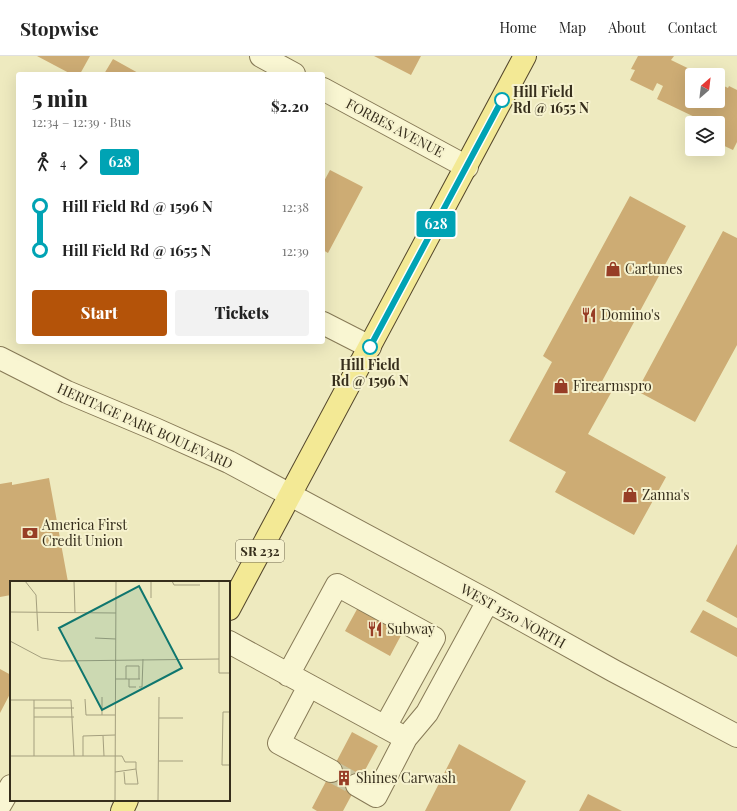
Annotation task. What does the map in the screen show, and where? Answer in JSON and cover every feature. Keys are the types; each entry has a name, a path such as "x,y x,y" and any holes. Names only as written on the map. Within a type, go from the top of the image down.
{"main road":[{"name":"SR 232","path":"230,606 526,56"},
{"path":"122,811 127,801"}],"street":[{"path":"261,56 290,72"},
{"name":"FORBES AVENUE","path":"325,90 467,167"},
{"path":"325,324 370,347"},
{"name":"HERITAGE PARK BOULEVARD","path":"0,358 68,392 229,462 290,494"},
{"name":"WEST 1550 NORTH","path":"290,494 614,671 737,736"},
{"path":"288,675 337,585 434,638 385,727"},
{"path":"357,785 376,796 406,738 427,714 488,601"},
{"path":"230,643 406,738"},
{"path":"309,686 279,743 331,771"},
{"path":"0,804 10,788"}],"building":[{"path":"37,56 90,56 81,72 67,72"},
{"path":"374,56 421,56 411,75"},
{"path":"638,56 674,56 671,60 688,68 685,68 685,108 725,108 725,86 728,88 729,86 737,90 737,142 733,150 725,146 725,116 693,116 657,99 663,86 657,83 653,91 630,80 635,70 631,69"},
{"path":"113,59 136,72 105,72"},
{"path":"330,170 363,187 328,253 325,251 325,179"},
{"path":"630,196 686,226 600,385 612,391 588,434 666,477 634,535 555,492 566,472 509,441 552,362 543,356"},
{"path":"723,231 737,238 737,345 695,422 637,391"},
{"name":"America First Credit Union","path":"49,478 68,581 10,581 10,595 0,597 0,484 12,482 12,485"},
{"path":"737,544 737,618 706,601"},
{"name":"Subway","path":"361,602 406,626 390,656 345,631"},
{"path":"703,610 737,628 737,657 690,632"},
{"path":"0,669 10,674 10,694 0,713"},
{"name":"Shines Carwash","path":"352,732 378,746 343,811 317,811 312,808"},
{"path":"459,744 526,781 510,811 425,811"},
{"path":"588,794 622,811 579,811"}],"tunnel":[{"path":"331,771 357,785"}],"bus line":[{"name":"628","path":"370,347 502,100"}],"place":[{"name":"Hill Field Rd @ 1655 N","path":"502,100"},
{"name":"Cartunes","path":"613,269"},
{"name":"Domino's","path":"589,315"},
{"name":"Hill Field Rd @ 1596 N","path":"370,347"},
{"name":"Firearmspro","path":"561,386"},
{"name":"Zanna's","path":"630,495"},
{"name":"America First Credit Union","path":"30,533"},
{"name":"Subway","path":"375,629"},
{"name":"Shines Carwash","path":"344,778"}]}
